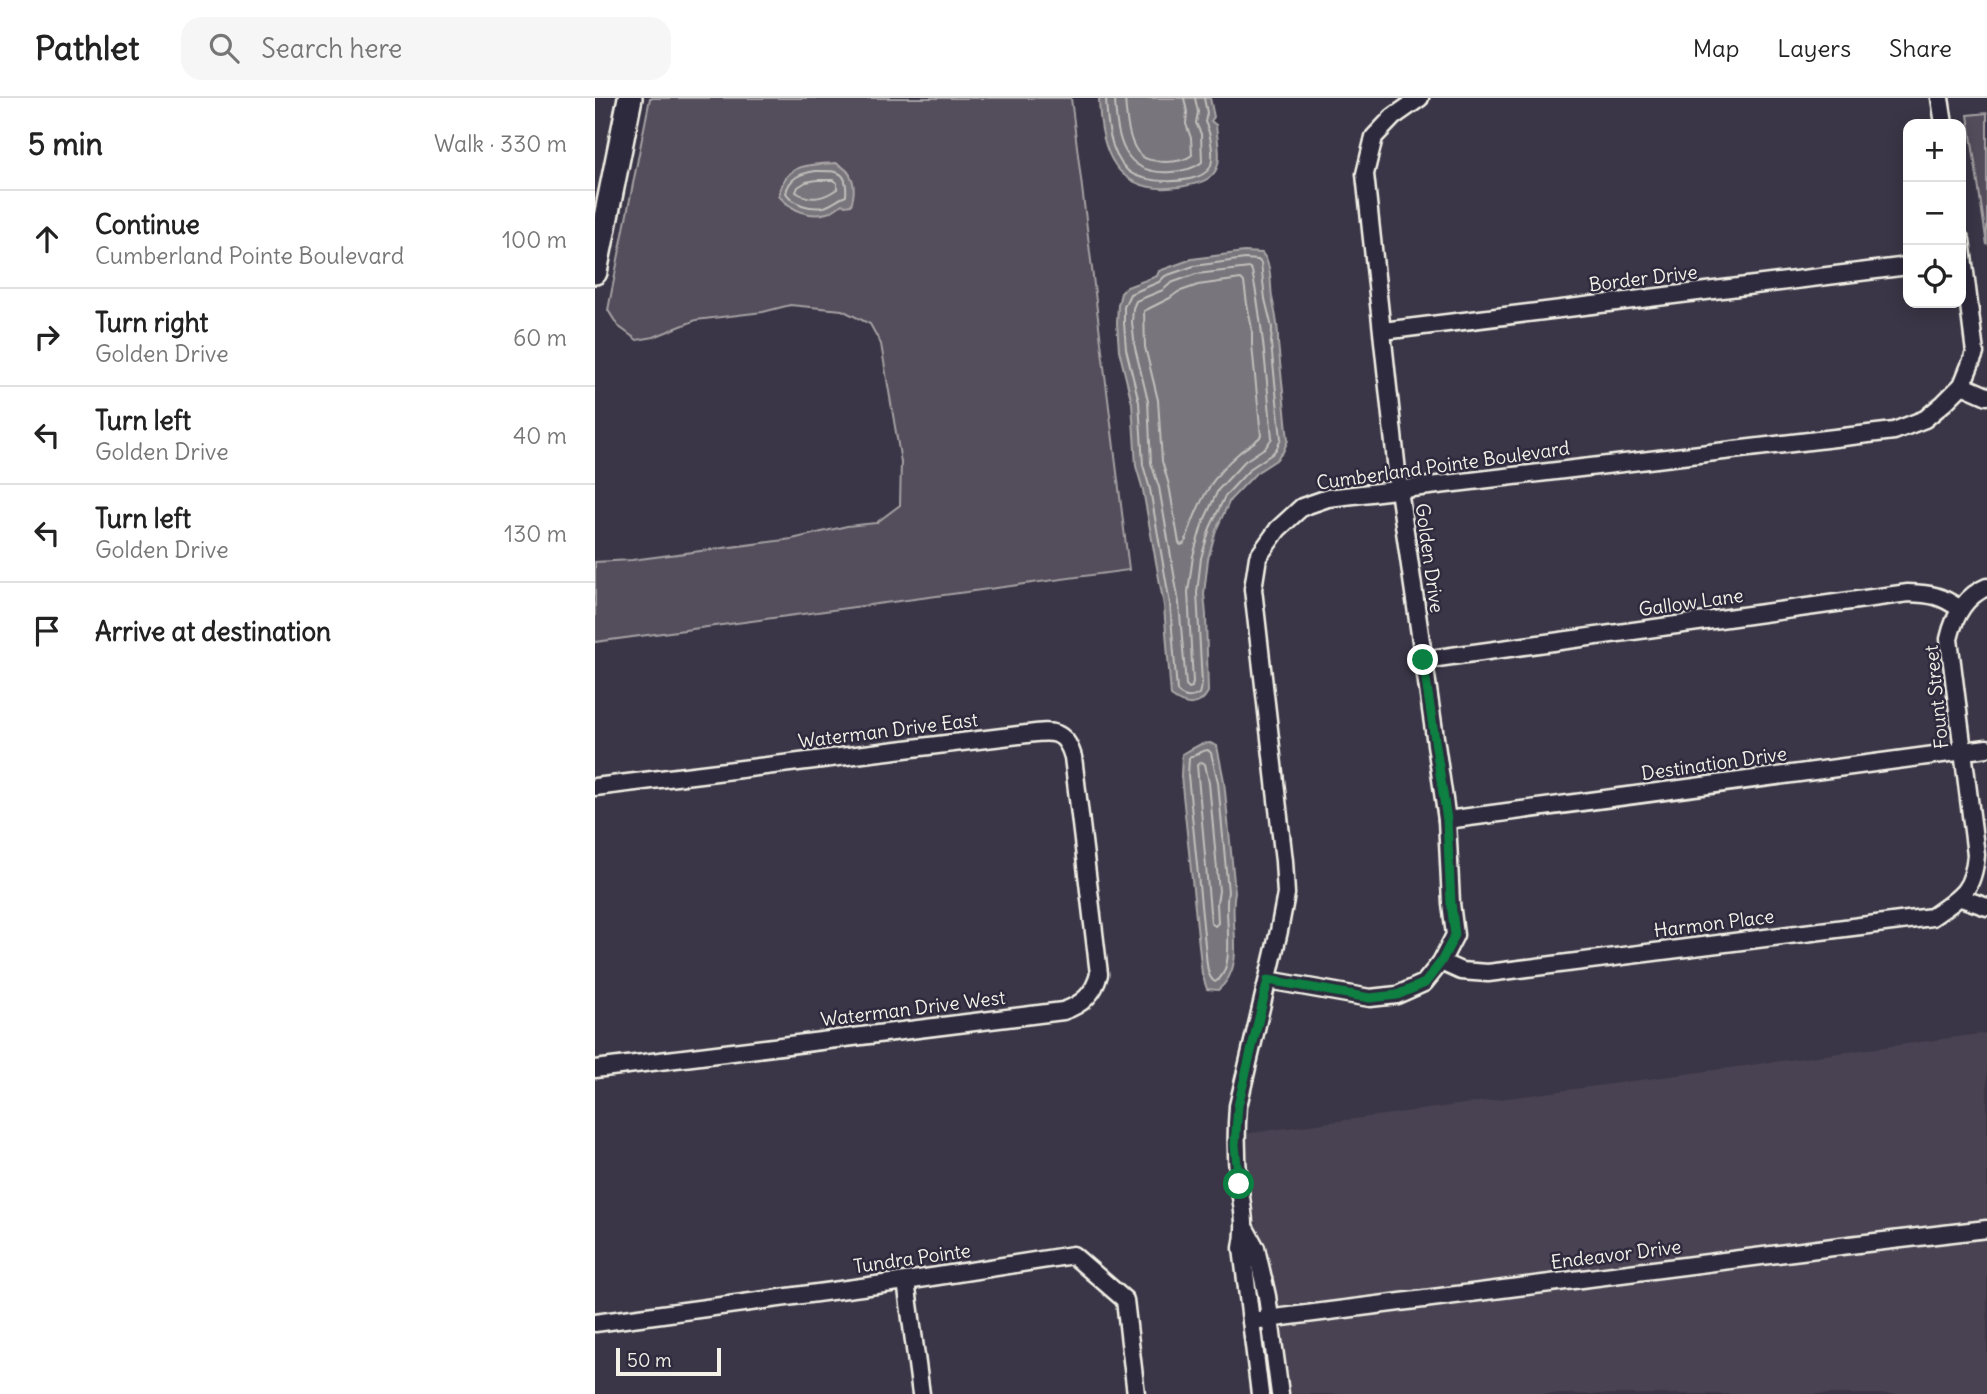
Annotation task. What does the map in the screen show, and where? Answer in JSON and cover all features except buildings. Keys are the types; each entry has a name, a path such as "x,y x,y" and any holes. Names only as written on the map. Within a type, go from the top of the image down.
{"main road":[{"path":"595,272 630,98"}],"street":[{"name":"Golden Drive","path":"1268,980 1370,998 1397,995 1425,983 1441,962 1455,935 1447,820 1399,490 1366,174 1374,136 1393,117 1420,98"},
{"path":"1940,98 1943,119"},
{"name":"Border Drive","path":"1383,331 1903,267"},
{"name":"Cumberland Pointe Boulevard","path":"1259,1394 1242,1248 1246,1230 1235,1145 1240,1095 1286,894 1253,589 1258,557 1278,529 1303,507 1328,498 1894,430 1925,419 1962,386 1975,353 1966,288"},
{"path":"1962,386 1987,397"},
{"path":"1960,609 1979,590 1987,587"},
{"name":"Gallow Lane","path":"1423,660 1908,593 1933,594 1960,609"},
{"name":"Fount Street","path":"1960,609 1948,639 1976,855 1972,878 1961,898"},
{"name":"Waterman Drive East","path":"595,787 1049,732 1058,734 1065,740 1073,757 1085,856"},
{"name":"Destination Drive","path":"1447,820 1987,748"},
{"name":"Waterman Drive West","path":"595,1069 1063,1011 1075,1007 1092,993 1099,974 1085,856"},
{"path":"1961,898 1987,907"},
{"name":"Harmon Place","path":"1441,962 1461,971 1501,971 1933,917 1961,898"},
{"name":"Endeavor Drive","path":"1251,1321 1987,1229"},
{"name":"Cumberland Pointe Boulevard","path":"1246,1230 1257,1248 1267,1296 1279,1394"},
{"name":"Tundra Pointe","path":"595,1323 906,1281 1073,1255 1125,1300 1136,1394"},
{"path":"906,1281 921,1394"}],"shaded area":[{"path":"650,98 1071,98 1129,570 595,642 595,562 632,560 792,539 847,526 876,523 900,505 901,462 881,344 870,324 842,310 790,305 763,312 696,320 654,337 637,340 618,326 608,310"},
{"path":"1987,113 1987,245 1968,115"},
{"path":"1987,1033 1987,1394 1279,1394 1244,1134"}],"water":[{"path":"1099,98 1210,98 1214,117 1211,121 1216,125 1219,150 1214,173 1193,184 1158,188 1126,177 1108,152 1103,136"},
{"path":"836,163 847,171 853,181 851,205 842,204 829,212 807,214 795,209 779,196 786,177 792,172 807,166"},
{"path":"1244,252 1262,253 1269,268 1288,440 1276,460 1256,473 1230,500 1216,530 1208,559 1204,594 1208,692 1200,701 1186,704 1171,696 1164,606 1143,490 1136,466 1132,403 1119,350 1118,305 1121,293 1127,287 1157,276 1159,271 1192,259"},
{"path":"1210,743 1217,746 1224,781 1235,892 1235,957 1227,980 1218,990 1207,989 1202,974 1181,776 1182,754 1201,744"}],"route":[{"path":"1239,1184 1235,1145 1238,1106 1268,980 1370,998 1397,995 1425,983 1441,962 1455,935 1447,820 1423,660"}]}
